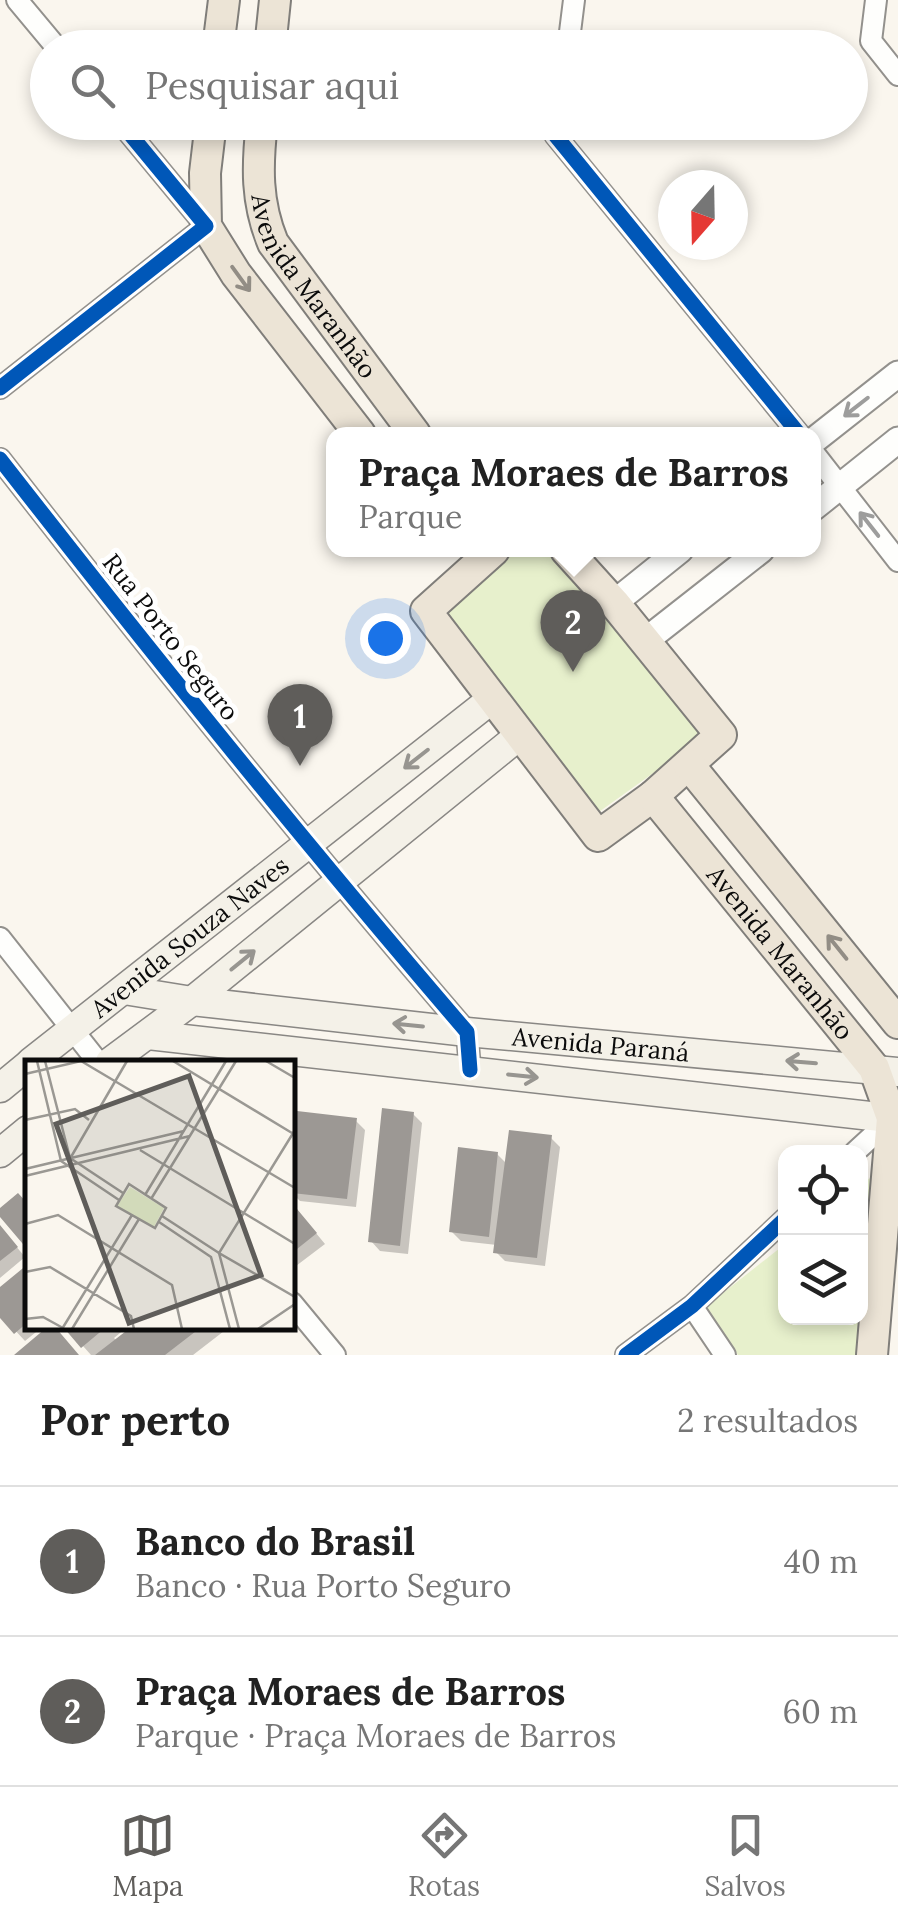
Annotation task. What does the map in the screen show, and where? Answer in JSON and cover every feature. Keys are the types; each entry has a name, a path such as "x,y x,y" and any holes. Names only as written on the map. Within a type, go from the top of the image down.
{"main road":[{"path":"220,30 224,0"},
{"path":"272,30 276,0"},
{"path":"206,226 208,140"},
{"name":"Avenida Maranhão","path":"261,140 257,186 262,216 273,243 410,427"},
{"name":"Avenida Maranhão","path":"206,226 236,274 355,427"},
{"path":"458,561 426,611 598,836 652,796 721,734 572,557"},
{"name":"Avenida Souza Naves","path":"34,1060 492,699"},
{"name":"Avenida Souza Naves","path":"113,1060 192,1002 520,735"},
{"name":"Avenida Maranhão","path":"689,765 898,1023"},
{"name":"Avenida Maranhão","path":"652,796 886,1070 895,1118"},
{"name":"Avenida Paraná","path":"124,990 192,1002 468,1032 886,1070"},
{"name":"Avenida Paraná","path":"148,1035 895,1118"},
{"name":"Avenida Souza Naves","path":"0,1088 25,1067"},
{"path":"872,1355 895,1118"},
{"path":"0,1153 25,1132"}],"street":[{"path":"18,0 42,30"},
{"path":"570,30 574,0"},
{"path":"876,0 871,41 898,75"},
{"path":"0,388 206,226 135,140"},
{"path":"559,140 793,427"},
{"path":"821,435 898,374"},
{"path":"821,502 898,440"},
{"name":"Rua Porto Seguro","path":"0,459 161,666 338,882"},
{"path":"821,462 898,561"},
{"path":"614,603 671,557"},
{"path":"645,642 752,557"},
{"path":"338,882 468,1032 470,1070"},
{"path":"0,938 96,1060"},
{"path":"864,1145 895,1118"},
{"path":"626,1355 692,1306 778,1225"},
{"path":"692,1306 725,1355"},
{"path":"295,1307 334,1355"}],"green space":[{"path":"499,557 565,557 712,731 596,814 438,613"},
{"path":"875,1174 868,1253 868,1235 868,1180"},
{"path":"778,1250 778,1325 862,1325 859,1355 738,1355 704,1308"}],"building":[{"path":"382,1108 414,1112 400,1246 368,1242"},
{"path":"297,1111 357,1118 347,1199 295,1193"},
{"path":"509,1130 552,1135 537,1258 493,1253"},
{"path":"458,1147 498,1152 489,1237 449,1232"},
{"path":"18,1193 25,1201 25,1246 0,1217 0,1208"},
{"path":"295,1207 317,1233 295,1251"},
{"path":"0,1225 18,1247 0,1261"},
{"path":"25,1266 25,1325 14,1334 0,1318 0,1287"},
{"path":"44,1330 58,1330 79,1355 14,1355"},
{"path":"66,1330 103,1330 81,1348"},
{"path":"127,1330 197,1330 165,1355 95,1355"}],"cycle path":[{"path":"0,388 206,226 135,140"},
{"path":"559,140 793,427"},
{"path":"0,459 230,749 467,1032 470,1070"},
{"path":"626,1355 692,1306 778,1225"}],"place":[{"name":"Praça Moraes de Barros","path":"573,672"},
{"name":"Banco do Brasil","path":"300,766"}]}
